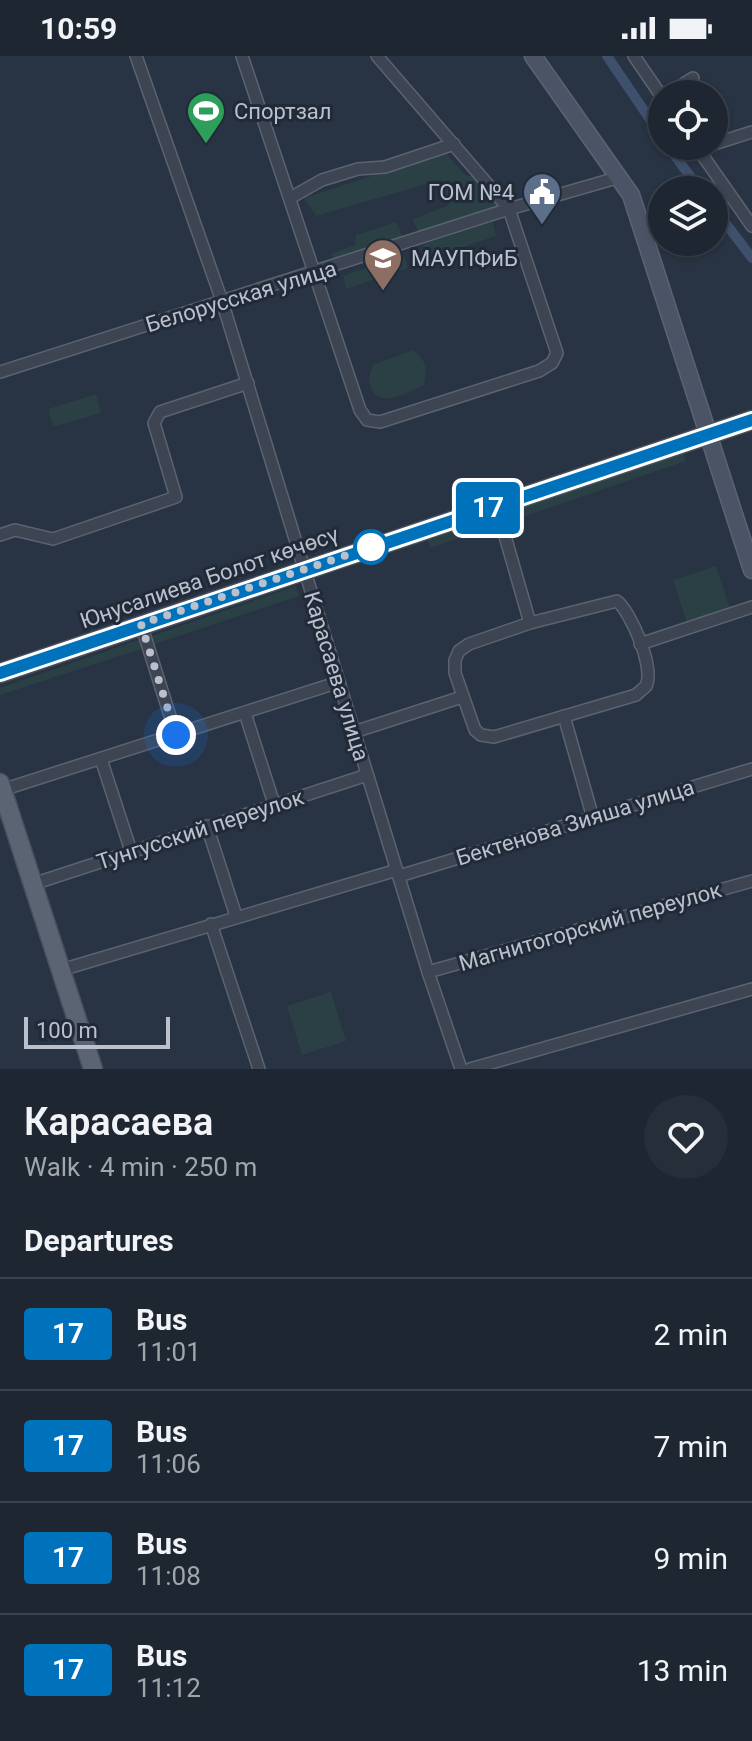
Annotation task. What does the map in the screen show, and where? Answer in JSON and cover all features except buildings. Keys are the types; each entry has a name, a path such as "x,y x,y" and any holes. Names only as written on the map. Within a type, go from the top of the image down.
{"main road":[{"path":"533,56 631,195 752,570"},
{"name":"Юнусалиева Болот көчөсү","path":"0,673 752,420"},
{"path":"1,787 93,1069"}],"street":[{"name":"Карасаева улица","path":"136,56 222,301 428,972 461,1069"},
{"path":"242,56 360,410 367,420 380,422 539,371 552,363 557,353 509,209 377,56"},
{"path":"634,56 650,80"},
{"path":"728,139 752,132"},
{"path":"290,198 332,176 358,169 385,167 454,144"},
{"path":"712,160 752,226"},
{"name":"Белорусская улица","path":"0,372 509,209 620,177"},
{"path":"0,535 15,530 53,539 176,497 154,423 160,412 248,383"},
{"path":"496,505 530,623"},
{"path":"617,601 632,620 648,673 646,686 636,695 494,737 481,735 475,730 462,697 455,673 455,660 459,651 469,644 530,623 617,601"},
{"path":"640,644 752,607"},
{"path":"141,624 176,735"},
{"path":"1,787 101,759 339,682"},
{"path":"354,732 462,697"},
{"path":"245,713 274,804"},
{"path":"564,716 593,818"},
{"path":"101,759 131,851"},
{"name":"Бектенова Зияша улица","path":"61,970 236,916 593,818 752,769"},
{"name":"Тунгусский переулок","path":"33,884 367,775"},
{"path":"207,826 236,916"},
{"name":"Магнитогорский переулок","path":"428,972 752,881"},
{"path":"211,924 259,1069"},
{"path":"470,1069 752,989"}],"green space":[{"path":"445,152 466,176 474,176 503,208 419,235 413,219 449,205 440,180 316,216 304,198"},
{"path":"396,222 404,239 337,261 330,254 355,245 356,235"},
{"path":"493,222 496,236 427,259 423,244"},
{"path":"404,255 408,268 346,289 343,276"},
{"path":"413,350 425,365 424,385 396,397 377,395 370,383 373,365"},
{"path":"96,394 101,413 53,427 48,409"},
{"path":"683,453 686,461 505,523 504,514"},
{"path":"490,520 496,526 430,548 428,540"},
{"path":"716,566 730,608 687,623 673,580"},
{"path":"296,586 299,596 152,645 149,637"},
{"path":"141,639 144,648 0,695 0,688"},
{"path":"331,992 346,1041 302,1055 287,1006"}],"waterway":[{"path":"607,56 648,116"},
{"path":"678,160 690,176"},
{"path":"728,226 752,258"}],"bus line":[{"name":"17","path":"0,673 752,420"}],"place":[{"name":"Спортзал","path":"206,145"},
{"name":"ГОМ №4","path":"542,226"},
{"name":"МАУПФиБ","path":"383,292"}],"route":[{"path":"176,735 141,624 374,546 371,547"}]}
